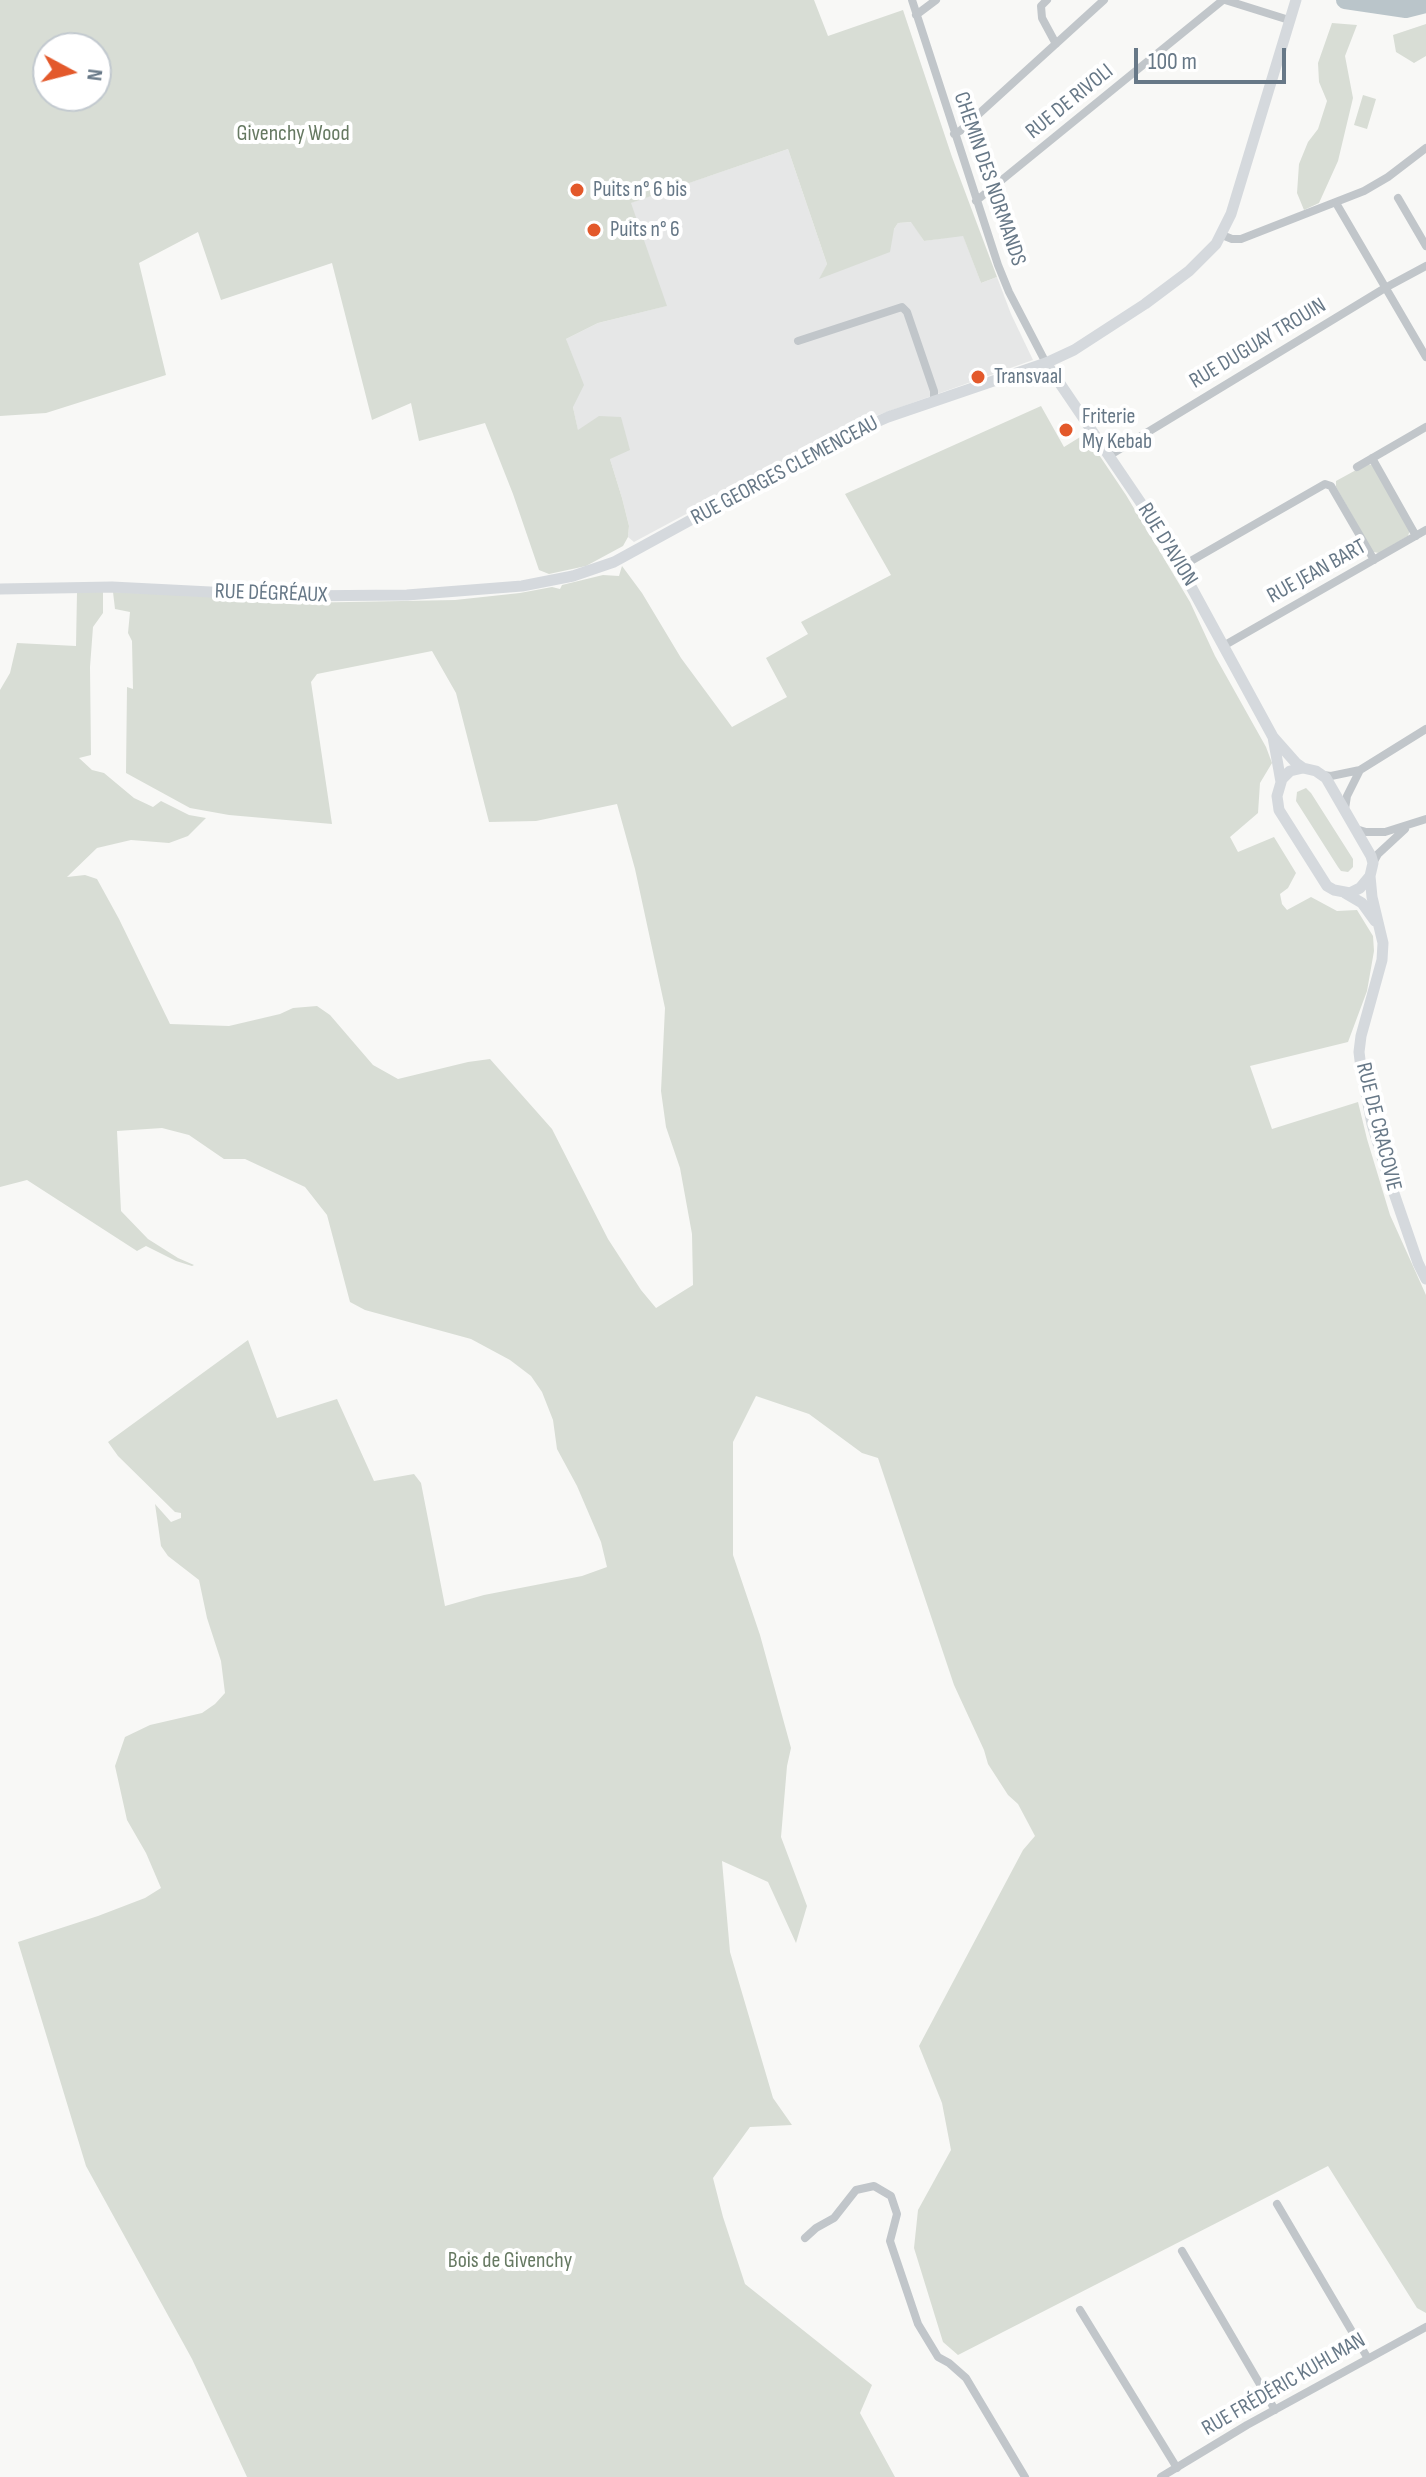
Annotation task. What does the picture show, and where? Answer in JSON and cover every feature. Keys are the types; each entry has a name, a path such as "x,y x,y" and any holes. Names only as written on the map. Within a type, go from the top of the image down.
{"main road":[{"name":"RUE GEORGES CLEMENCEAU","path":"541,583 614,562 842,437 934,401 1046,363 1087,342 1189,271 1222,235 1231,214 1296,0"},
{"name":"RUE D'AVION","path":"1046,363 1182,566 1273,737 1303,768"},
{"name":"RUE DÉGRÉAUX","path":"0,589 145,588 352,596 541,583"},
{"name":"RUE D'AVION","path":"1273,737 1281,782 1277,796 1279,810 1327,886 1344,892"},
{"path":"1281,782 1290,771 1303,768 1322,774 1356,829 1373,863 1370,876 1360,888 1350,893 1344,892"},
{"name":"RUE DE CRACOVIE","path":"1370,876 1383,943 1382,960 1361,1036 1361,1068 1372,1124 1386,1170 1426,1279"},
{"path":"1344,892 1362,903 1379,926"}],"street":[{"name":"CHEMIN DES NORMANDS","path":"912,0 976,201 1009,292 1046,363"},
{"path":"916,15 936,0"},
{"path":"1047,0 1041,6 1042,18 1056,44"},
{"path":"954,134 1104,0"},
{"path":"1224,0 1289,20"},
{"name":"RUE DE RIVOLI","path":"976,201 1224,0"},
{"path":"1222,235 1241,239 1336,203 1388,177 1426,148"},
{"path":"1398,198 1426,246"},
{"path":"1336,203 1426,357"},
{"name":"RUE DUGUAY TROUIN","path":"1110,455 1426,266"},
{"path":"798,341 902,307 907,312 934,391 934,401"},
{"path":"1357,467 1426,427"},
{"path":"1372,458 1416,536"},
{"path":"1182,566 1325,484 1331,486 1374,560"},
{"name":"RUE JEAN BART","path":"1225,645 1426,530"},
{"path":"1322,774 1331,776 1360,770 1426,729"},
{"path":"1344,810 1347,796 1360,770"},
{"path":"1356,829 1377,833 1426,819"},
{"path":"1373,863 1378,854 1407,826"},
{"path":"805,2238 834,2218 856,2190 874,2186 891,2196 897,2214 890,2241 918,2324 938,2357 966,2378 1025,2477"},
{"path":"1277,2204 1367,2357"},
{"path":"1182,2251 1275,2410"},
{"path":"1080,2310 1177,2468"},
{"name":"RUE FRÉDÉRIC KUHLMAN","path":"1161,2477 1367,2357 1426,2328"}],"shaded area":[{"path":"788,149 827,264 820,278 894,229 898,223 912,222 924,241 963,235 981,283 997,277 1033,360 867,419 634,542 628,537 629,526 610,459 578,431 566,339 598,323 666,306 630,203"}],"green space":[{"name":"Givenchy Wood","path":"0,0 814,0 828,36 903,10 952,157 997,277 981,283 963,236 924,241 911,222 898,223 890,252 819,279 827,264 788,149 631,203 667,306 598,323 566,339 584,385 573,407 578,430 599,416 621,417 630,450 610,459 629,526 628,537 623,546 586,566 549,574 539,570 485,423 419,441 411,403 372,420 332,263 221,300 198,232 139,263 166,375 46,413 0,416"},
{"path":"1332,23 1357,25 1345,56 1353,98 1338,161 1319,203 1304,210 1297,193 1299,164 1308,142 1318,129 1327,101 1319,82 1318,63"},
{"path":"1426,24 1426,56 1414,63 1396,52 1393,35"},
{"path":"1363,95 1376,99 1367,129 1354,125"},
{"name":"Bois de Givenchy","path":"1041,406 1064,447 1085,434 1126,495 1190,602 1215,656 1266,747 1272,763 1260,783 1258,813 1230,837 1238,852 1274,837 1296,873 1288,888 1280,894 1287,910 1311,897 1337,911 1357,910 1373,936 1374,951 1367,991 1348,1042 1250,1066 1272,1129 1358,1102 1390,1215 1426,1295 1426,2313 1417,2308 1328,2166 958,2355 943,2342 914,2248 918,2210 951,2150 942,2103 919,2046 1023,1850 1035,1836 1018,1804 1008,1795 988,1764 954,1685 878,1458 862,1453 809,1414 756,1396 733,1442 733,1555 760,1635 791,1748 781,1837 807,1906 796,1943 768,1882 722,1861 730,1952 773,2098 792,2125 750,2127 713,2178 745,2284 872,2385 860,2413 895,2477 247,2477 192,2359 86,2166 18,1942 98,1916 145,1898 161,1888 127,1820 115,1766 125,1737 150,1725 202,1713 225,1693 221,1661 199,1580 168,1556 161,1546 155,1504 171,1522 181,1518 181,1513 175,1512 118,1456 108,1442 248,1340 277,1418 337,1399 374,1481 414,1474 421,1483 445,1606 484,1595 582,1576 607,1567 601,1542 557,1449 553,1420 542,1392 531,1376 510,1360 471,1339 365,1310 350,1302 327,1215 305,1187 245,1159 224,1159 189,1135 162,1128 117,1131 121,1211 148,1239 192,1266 146,1246 137,1251 27,1180 0,1187 0,690 10,673 17,643 76,646 77,592 103,592 103,613 93,627 90,667 91,755 79,758 92,770 104,773 134,798 153,807 161,801 189,815 206,818 188,836 169,843 131,840 97,848 67,877 85,875 97,879 170,1024 229,1026 293,1008 317,1006 330,1015 373,1065 398,1079 490,1059 552,1129 608,1239 656,1308 693,1285 692,1234 680,1168 666,1127 661,1091 665,1008 635,869 617,804 536,821 489,822 456,693 432,651 317,674 311,682 332,824 229,815 190,808 126,773 127,687 133,689 132,641 128,633 130,612 115,609 113,592 296,603 455,600 552,587 560,589 562,585 603,575 619,576 622,566 681,658 732,727 787,697 766,658 808,634 801,622 891,575 845,494"},
{"path":"1367,464 1373,465 1410,530 1408,536 1379,553 1373,552 1336,487 1336,481"},
{"path":"1306,788 1353,859 1353,867 1348,872 1338,867 1296,801 1297,792"}],"waterway":[{"path":"1345,0 1406,9 1426,4"}],"place":[{"name":"Puits n° 6 bis","path":"577,190"},
{"name":"Puits n° 6","path":"594,230"},
{"name":"Transvaal","path":"978,377"},
{"name":"Friterie My Kebab","path":"1066,430"}]}
